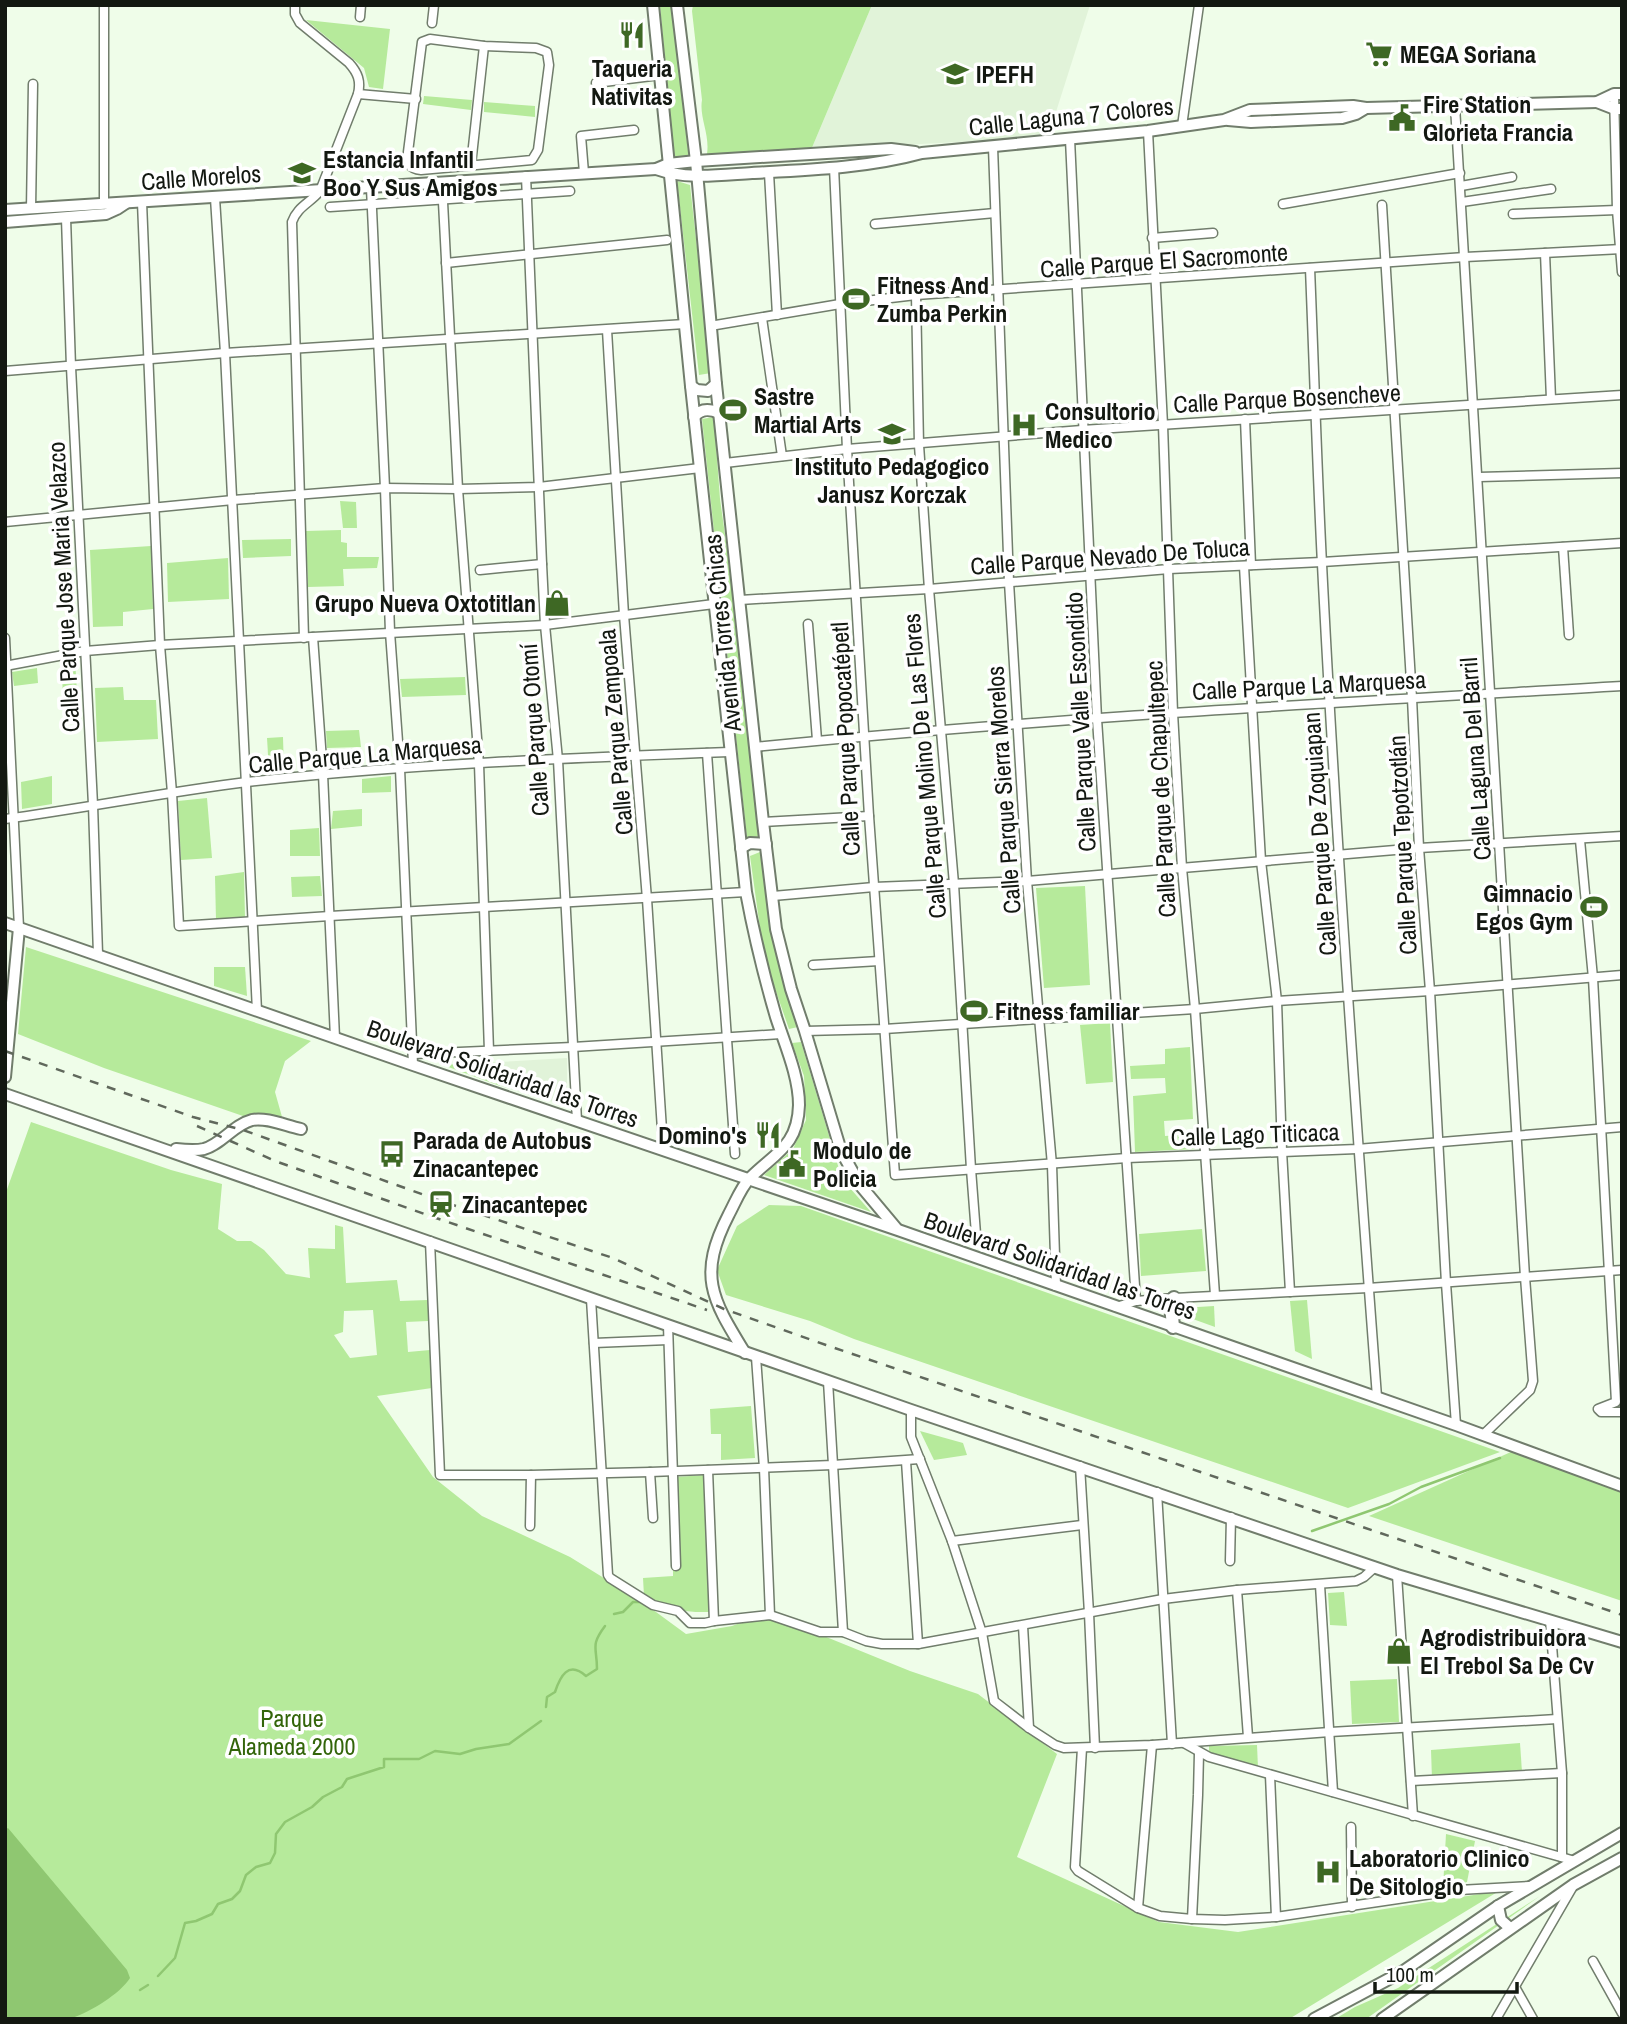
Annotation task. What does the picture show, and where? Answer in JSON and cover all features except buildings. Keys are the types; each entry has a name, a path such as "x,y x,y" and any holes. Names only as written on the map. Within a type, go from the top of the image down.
{"main road":[{"name":"Avenida Torres Chicas","path":"653,5 694,417 746,892 759,958 797,1088 799,1104 793,1135 782,1151 749,1179"},
{"name":"Avenida Torres Chicas","path":"677,5 696,161 710,326 763,822 780,948 845,1160 870,1198 898,1230"},
{"name":"Calle Laguna 7 Colores","path":"669,169 697,176 834,167 893,161 922,153 1148,131 1224,120 1250,110 1597,102 1618,94"},
{"name":"Calle Laguna 7 Colores","path":"1597,102 1618,109"},
{"name":"Calle Laguna 7 Colores","path":"669,169 696,161 891,149 922,153"},
{"name":"Calle Morelos","path":"5,211 669,169"},
{"name":"Calle Morelos","path":"5,222 106,214 126,203"},
{"path":"691,386 705,391 716,384"},
{"path":"694,417 705,410 719,413"},
{"path":"741,848 750,843 766,844"},
{"name":"Boulevard Solidaridad las Torres","path":"5,923 335,1038 414,1060 577,1121 1377,1397 1622,1486"},
{"path":"5,1077 19,928"},
{"path":"781,1034 795,1035 805,1031"},
{"path":"5,1094 750,1355 1397,1575 1622,1642"},
{"path":"5,1105 19,1098"},
{"path":"162,1148 204,1149 239,1125 256,1120 301,1129"},
{"path":"749,1179 724,1224 714,1250 711,1272 718,1308 750,1355"},
{"path":"1173,1327 1171,1305 1174,1298"},
{"path":"1314,2019 1402,1972 1498,1906 1622,1833"},
{"path":"1382,2019 1573,1885 1622,1858"},
{"path":"1498,1906 1500,1920 1510,1928"}],"street":[{"path":"104,5 104,203"},
{"path":"295,5 295,14 300,23 355,70 360,81 358,94 320,191 299,208 292,222 298,496 308,637 323,775 335,1038"},
{"path":"360,17 361,5"},
{"path":"432,23 434,5"},
{"path":"1182,125 1199,5"},
{"path":"430,39 484,46 536,48 547,52 549,65 535,158 526,162 471,164 421,170 412,168 409,165 408,152 423,41 430,39"},
{"path":"471,164 484,46"},
{"path":"596,83 660,75"},
{"path":"31,209 33,84"},
{"path":"358,94 416,99"},
{"path":"1618,94 1617,210 1622,272"},
{"name":"Calle Laguna Del Barril","path":"1455,106 1533,1385 1530,1391 1483,1435"},
{"path":"584,173 581,136 634,130"},
{"name":"Calle Parque de Chapultepec","path":"1148,131 1163,425 1173,713 1182,868 1195,1009 1215,1296"},
{"name":"Calle Parque Valle Escondido","path":"1070,139 1097,719 1136,1301"},
{"name":"Calle Parque Sierra Morelos","path":"993,147 1009,582 1027,881 1052,1165 1056,1286"},
{"name":"Calle Parque Popocatépetl","path":"834,167 847,449 893,1171"},
{"path":"769,173 777,315"},
{"path":"1283,204 1460,173"},
{"name":"Calle Parque Otomí","path":"526,176 545,625 558,760 577,1121"},
{"path":"1461,186 1512,177"},
{"path":"442,183 458,489 479,764 489,1051"},
{"path":"371,188 390,632 400,769 414,1060 489,1051 781,1034"},
{"path":"1462,202 1551,189"},
{"path":"330,207 570,191"},
{"path":"215,198 233,500 257,1011"},
{"path":"142,202 160,645 172,793 178,925 180,927 746,892"},
{"name":"Calle Parque Tepotzotlán","path":"1382,205 1456,1425"},
{"path":"1513,214 1617,210"},
{"path":"875,224 995,213"},
{"name":"Calle Parque Jose Maria Velazco","path":"66,218 98,954"},
{"path":"1152,238 1213,233"},
{"path":"446,263 667,240"},
{"name":"Calle Parque El Sacromonte","path":"710,326 840,304 916,295 1465,257 1621,249"},
{"path":"1545,253 1550,399"},
{"name":"Calle Parque De Zoquiapan","path":"1310,268 1322,562 1339,855 1357,1149 1377,1397"},
{"name":"Calle Parque Molino De Las Flores","path":"916,295 919,444 954,884 976,1234"},
{"path":"762,318 782,456"},
{"path":"5,371 378,343 685,324"},
{"name":"Calle Parque Zempoala","path":"607,330 662,1130"},
{"name":"Calle Parque Bosencheve","path":"725,463 847,449 1082,430 1622,395"},
{"path":"1245,419 1253,707 1261,861 1277,1001 1290,1292"},
{"path":"5,522 385,488 539,487 700,468"},
{"path":"1479,477 1622,472"},
{"name":"Calle Parque Nevado De Toluca","path":"740,600 929,589 1169,569 1622,543"},
{"path":"1563,547 1569,635"},
{"path":"480,570 542,564"},
{"path":"6,666 85,651 545,625 714,604"},
{"path":"808,624 817,740"},
{"path":"5,638 10,818 19,928"},
{"name":"Calle Parque La Marquesa","path":"755,747 1253,707 1622,686"},
{"path":"707,752 735,1154"},
{"name":"Calle Parque La Marquesa","path":"10,818 172,793 323,775 479,764 731,752"},
{"path":"763,822 869,816"},
{"path":"773,897 874,887 1027,881 1419,848 1622,836"},
{"path":"1580,840 1593,978 1616,1402 1598,1410 1622,1412"},
{"path":"813,965 879,961"},
{"path":"805,1031 884,1029 1195,1009 1622,975"},
{"name":"Calle Lago Titicaca","path":"893,1171 897,1176 1127,1158 1357,1149 1622,1127"},
{"path":"430,1241 439,1473 442,1475 650,1472 920,1459"},
{"path":"1116,1307 1136,1301 1174,1298 1368,1288 1622,1270"},
{"path":"591,1299 607,1566 610,1578 653,1605 678,1611 690,1623 770,1615 818,1632 843,1632 882,1644 918,1644 1163,1599 1356,1581 1375,1567"},
{"path":"668,1325 676,1566"},
{"path":"594,1343 668,1340"},
{"path":"750,1355 764,1468 770,1615"},
{"path":"828,1381 843,1632"},
{"path":"911,1410 911,1437 952,1541 982,1633 996,1703 1059,1747 1172,1744 1330,1731 1557,1719"},
{"path":"906,1461 918,1644"},
{"path":"1080,1466 1095,1748"},
{"path":"708,1469 714,1621"},
{"path":"650,1472 653,1518"},
{"path":"530,1526 531,1475"},
{"path":"1157,1492 1172,1744"},
{"path":"1230,1561 1231,1517"},
{"path":"952,1541 1082,1525"},
{"path":"1397,1575 1413,1816"},
{"path":"1320,1585 1333,1792"},
{"path":"1237,1590 1248,1737"},
{"path":"1550,1620 1562,1773 1562,1857"},
{"path":"1023,1626 1029,1728"},
{"path":"1184,1743 1199,1752 1270,1775 1574,1861"},
{"path":"1138,1908 1152,1745"},
{"path":"1082,1748 1074,1864 1078,1871 1138,1908 1160,1916 1225,1920 1276,1917 1459,1891 1532,1886"},
{"path":"1192,1919 1199,1752"},
{"path":"1411,1781 1562,1773"},
{"path":"1270,1775 1276,1917"},
{"path":"1351,1827 1352,1907"},
{"path":"1496,2019 1573,1885"},
{"path":"1593,1961 1622,2013"},
{"path":"1515,1987 1534,2019"}],"shaded area":[{"name":"IPEFH","path":"872,5 1090,5 1048,137 811,150"},
{"path":"567,1058 567,1106 500,1086 500,1062"},
{"path":"8,1828 127,1970 130,1978 104,2002 72,2018 5,2019 5,1830"}],"green space":[{"path":"660,5 671,5 689,159 674,163"},
{"path":"693,5 872,5 811,150 805,148 711,156 707,154"},
{"path":"306,20 390,29 383,89 369,87 364,68"},
{"path":"424,96 472,100 471,110 423,104"},
{"path":"484,102 535,106 535,117 484,112"},
{"path":"677,181 690,185 711,373 699,375"},
{"path":"714,417 720,499 736,613 759,837 747,839 702,419"},
{"path":"340,501 356,502 357,528 343,528"},
{"path":"341,530 341,542 347,543 347,557 379,557 377,568 343,569 344,586 308,587 306,531"},
{"path":"291,539 291,556 243,558 242,540"},
{"path":"151,546 153,609 123,612 123,626 93,627 90,550"},
{"path":"228,558 229,599 168,602 167,563"},
{"path":"75,660 77,692 63,693 61,664"},
{"path":"37,668 38,683 14,686 12,672"},
{"path":"465,677 466,695 402,697 400,679"},
{"path":"123,687 124,700 156,700 158,739 97,742 95,688"},
{"path":"359,730 361,747 327,748 326,731"},
{"path":"283,737 284,771 269,771 267,738"},
{"path":"52,776 52,804 22,809 21,782"},
{"path":"391,776 391,792 362,793 362,779"},
{"path":"207,798 212,858 181,860 178,801"},
{"path":"362,809 362,826 331,829 333,811"},
{"path":"319,828 320,856 290,856 290,830"},
{"path":"760,852 777,952 798,1027 789,1029 764,957 750,856"},
{"path":"244,872 245,918 216,921 215,876"},
{"path":"320,876 322,896 292,897 291,877"},
{"path":"1085,886 1090,985 1044,988 1036,888"},
{"path":"26,947 311,1041 285,1061 275,1092 286,1131 104,1068 18,1034"},
{"path":"214,967 245,967 247,996 214,986"},
{"path":"1110,1023 1113,1082 1086,1084 1080,1025"},
{"path":"801,1042 842,1179 871,1212 764,1175 793,1149 806,1120 804,1076 792,1043"},
{"path":"1190,1047 1193,1119 1164,1121 1165,1136 1194,1134 1195,1149 1135,1152 1133,1096 1166,1093 1165,1078 1131,1079 1130,1066 1165,1064 1165,1049"},
{"path":"500,1062 500,1086 443,1065"},
{"name":"Parque Alameda 2000","path":"31,1122 171,1170 222,1184 218,1229 237,1241 251,1241 264,1250 286,1274 310,1278 308,1248 335,1249 335,1225 343,1227 346,1283 397,1280 400,1301 428,1300 428,1321 406,1322 408,1352 430,1350 432,1388 377,1396 433,1477 482,1516 570,1557 641,1601 686,1634 732,1626 770,1612 910,1671 978,1694 1057,1754 1017,1857 1159,1922 1238,1932 1499,1891 1289,2019 5,2019 5,1195","holes":["373,1310 377,1355 350,1358 334,1335 343,1332 344,1311"]},
{"path":"769,1205 801,1206 1500,1452 1348,1508 854,1339 810,1321 726,1295 717,1270 737,1226"},
{"path":"1202,1229 1206,1271 1141,1276 1139,1234"},
{"path":"1307,1300 1312,1359 1295,1351 1290,1301"},
{"path":"1214,1306 1215,1327 1179,1314 1182,1308"},
{"path":"751,1406 755,1458 721,1460 721,1434 711,1434 710,1409"},
{"path":"920,1431 963,1443 967,1455 934,1460"},
{"path":"1513,1451 1622,1492 1622,1601 1369,1516"},
{"path":"705,1475 710,1612 692,1612 668,1607 644,1596 643,1578 673,1576 673,1569 679,1568 676,1477"},
{"path":"1344,1592 1347,1626 1330,1625 1328,1593"},
{"path":"1397,1679 1399,1722 1352,1724 1350,1681"},
{"path":"1520,1743 1522,1772 1432,1779 1431,1750"},
{"path":"1257,1745 1258,1768 1209,1757 1209,1746"},
{"path":"1446,1834 1475,1841 1467,1882 1443,1888"},
{"path":"1540,1896 1366,2019 1335,2019 1398,1988"}],"waterway":[{"path":"1312,1531 1389,1504 1421,1487 1500,1458"},
{"path":"614,1614 623,1612 633,1602 641,1602"},
{"path":"546,1707 547,1697 555,1692 566,1672 580,1671 586,1676 597,1669 595,1647 605,1626"},
{"path":"158,1976 175,1958 185,1923 212,1914 218,1904 232,1899 240,1891 246,1875 256,1867 270,1863 275,1853 276,1834 285,1822 342,1787 347,1779 384,1767 384,1759 419,1759 435,1751 460,1754 509,1744 541,1721"},
{"path":"140,1990 148,1985"}],"railway":[{"path":"5,1051 613,1258 724,1309 826,1345 1622,1615"},
{"path":"197,1126 275,1161 707,1310"}],"place":[{"name":"Taqueria Nativitas","path":"632,35"},
{"name":"MEGA Soriana","path":"1379,54"},
{"name":"IPEFH","path":"955,74"},
{"name":"Fire Station Glorieta Francia","path":"1402,118"},
{"name":"Estancia Infantil Boo Y Sus Amigos","path":"302,173"},
{"name":"Fitness And Zumba Perkin","path":"856,299"},
{"name":"Sastre Martial Arts","path":"733,410"},
{"name":"Consultorio Medico","path":"1024,425"},
{"name":"Instituto Pedagogico Janusz Korczak","path":"892,434"},
{"name":"Grupo Nueva Oxtotitlan","path":"557,603"},
{"name":"Gimnacio Egos Gym","path":"1594,907"},
{"name":"Fitness familiar","path":"974,1011"},
{"name":"Domino's","path":"768,1135"},
{"name":"Parada de Autobus Zinacantepec","path":"392,1154"},
{"name":"Modulo de Policia","path":"792,1164"},
{"name":"Zinacantepec","path":"441,1204"},
{"name":"Agrodistribuidora El Trebol Sa De Cv","path":"1399,1651"},
{"name":"Laboratorio Clinico De Sitologio","path":"1328,1872"}]}
